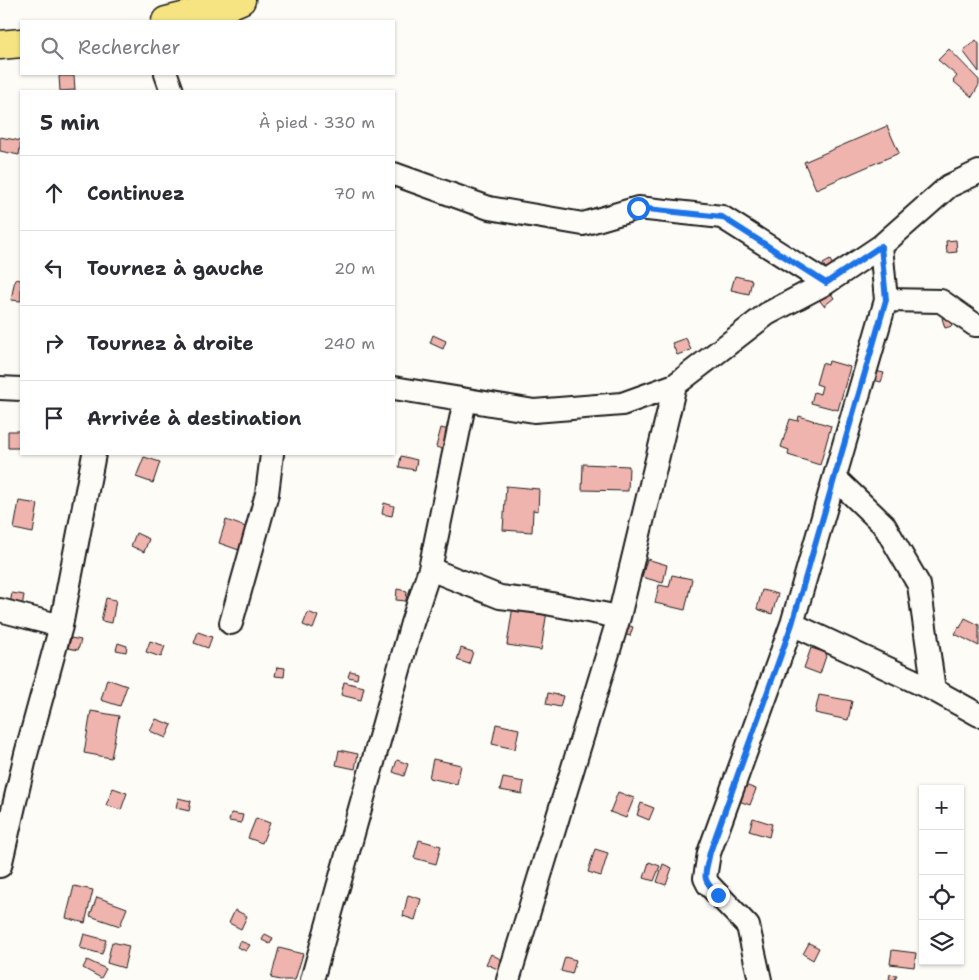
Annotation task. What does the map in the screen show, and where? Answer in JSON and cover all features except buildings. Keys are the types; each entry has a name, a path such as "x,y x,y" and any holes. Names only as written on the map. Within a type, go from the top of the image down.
{"highway":[{"path":"170,20 227,6 241,0"},
{"path":"0,44 20,43"}],"street":[{"path":"166,75 172,90"},
{"path":"395,388 534,411 622,404 675,385 767,314 826,283 881,246 950,186 979,172"},
{"path":"395,174 489,208 583,224 638,208 722,217 826,283"},
{"path":"760,980 748,926 708,884 705,878 710,852 792,624 886,300 881,246"},
{"path":"886,300 941,301 979,326"},
{"path":"508,980 619,618 675,385"},
{"path":"0,388 20,389"},
{"path":"312,980 412,624 430,569 465,400"},
{"path":"0,866 3,844 61,626 94,455"},
{"path":"231,623 267,494 272,455"},
{"path":"835,478 884,525 919,585 934,690"},
{"path":"430,569 500,597 541,602 619,618"},
{"path":"0,610 61,626"},
{"path":"792,624 934,690 979,715"}],"route":[{"path":"638,208 722,217 826,283 881,246 886,300 792,624 710,852 705,878 718,895"}]}
